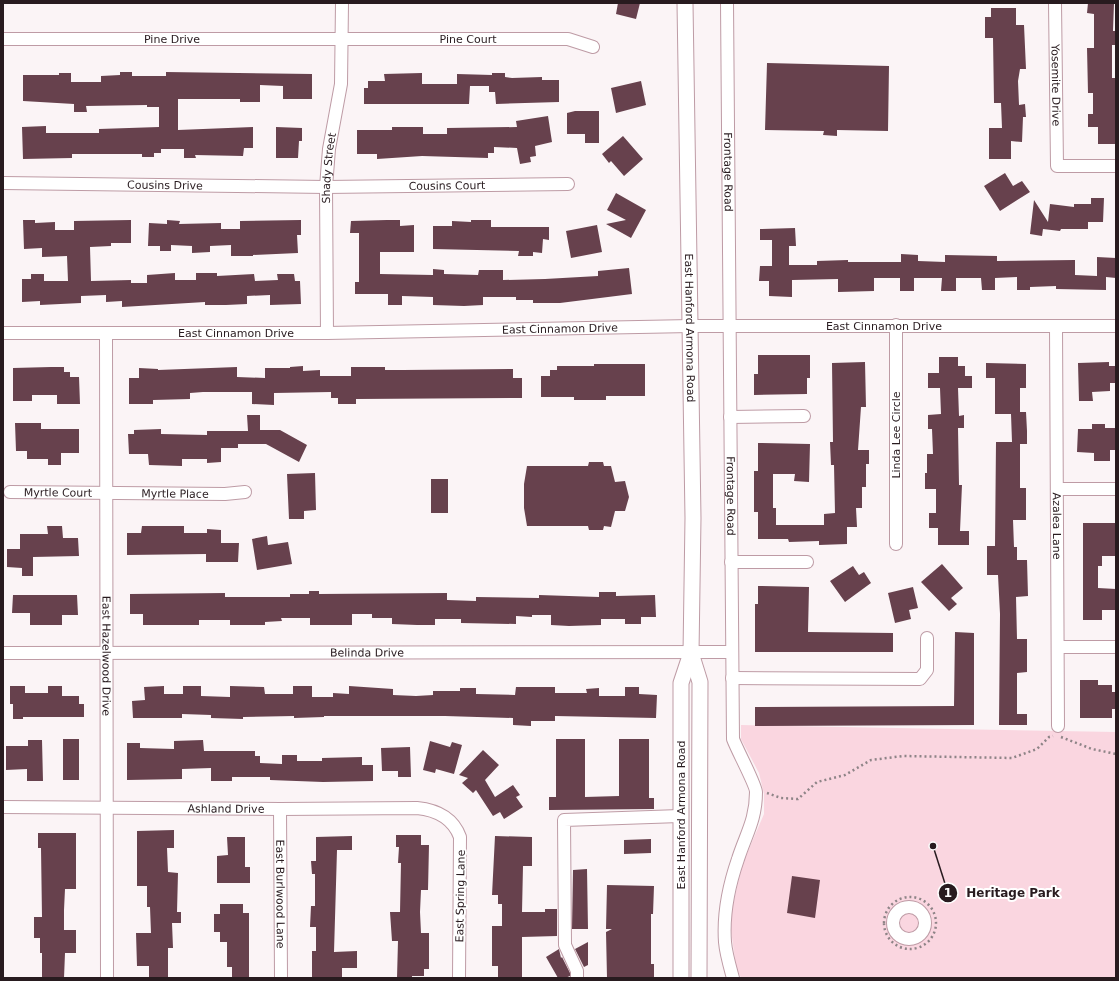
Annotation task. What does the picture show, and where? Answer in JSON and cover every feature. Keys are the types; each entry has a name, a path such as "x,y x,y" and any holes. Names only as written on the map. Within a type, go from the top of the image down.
{"main road":[{"name":"East Hanford Armona Road","path":"681,978 681,683 691,653 693,518 685,3"},
{"name":"East Hanford Armona Road","path":"691,653 700,682 699,978"}],"street":[{"name":"Shady Street","path":"326,334 326,187 329,149 341,84 342,3"},
{"name":"Frontage Road","path":"727,3 733,739 756,790 754,819 738,858 730,886 726,909 725,943 733,978"},
{"name":"Yosemite Drive","path":"1055,3 1057,166 1116,166"},
{"name":"Pine Drive","path":"3,39 342,40"},
{"name":"Pine Court","path":"342,40 568,39 593,47"},
{"name":"Cousins Drive","path":"3,183 326,187"},
{"name":"Cousins Court","path":"326,187 568,184"},
{"name":"Linda Lee Circle","path":"896,325 896,544"},
{"name":"East Cinnamon Drive","path":"3,333 326,334 690,326 1116,326"},
{"name":"Azalea Lane","path":"1056,326 1058,726"},
{"name":"East Hazelwood Drive","path":"106,333 105,652 107,978"},
{"path":"730,417 804,416"},
{"path":"1057,489 1116,489"},
{"name":"Myrtle Court","path":"10,492 105,492"},
{"name":"Myrtle Place","path":"105,492 225,494 246,492"},
{"path":"731,562 807,562"},
{"path":"732,678 920,679 927,670 927,638"},
{"path":"1058,647 1116,647"},
{"name":"Belinda Drive","path":"3,653 732,652"},
{"name":"Ashland Drive","path":"3,807 280,809 417,808 438,812 447,818"},
{"name":"East Burlwood Lane","path":"280,809 281,978"},
{"path":"577,978 577,971 565,945 564,820 680,816"},
{"name":"East Spring Lane","path":"447,818 457,829 461,852 459,978"}],"path":[{"path":"756,790 781,798 798,799 817,782 846,775 871,760 903,756 1012,758 1037,748 1049,737 1058,735 1092,748 1116,754"},
{"path":"914,897 927,903 932,909 935,916 935,930 928,942 922,946 915,949 900,947 889,940 886,935 884,928 885,914 889,907 899,899 914,897"}],"shaded area":[{"path":"741,725 1116,732 1116,978 741,978 736,967 731,930 732,909 742,865 764,814 764,794 759,773 741,739"}],"building":[{"path":"618,3 640,3 636,19 616,14"},
{"path":"1088,3 1114,3 1113,31 1116,31 1116,45 1112,45 1112,78 1116,78 1116,144 1098,144 1098,127 1088,127 1088,114 1093,114 1093,93 1088,93 1087,48 1094,48 1094,14 1087,13"},
{"path":"991,8 1016,8 1016,25 1024,25 1026,69 1020,69 1018,81 1019,105 1025,104 1026,117 1023,117 1022,142 1011,141 1011,159 989,159 989,128 1002,128 1001,103 994,103 993,38 985,38 985,17 991,17"},
{"path":"767,63 889,66 888,131 837,130 837,136 823,135 824,131 765,130"},
{"path":"120,72 132,72 132,76 166,76 166,72 312,74 312,99 283,99 283,86 260,85 260,102 240,102 240,99 178,99 178,130 253,127 253,148 244,148 243,156 195,155 196,158 184,158 184,149 161,149 161,153 154,153 154,157 142,157 142,154 72,154 72,158 23,159 22,127 46,126 46,133 99,133 99,129 159,127 159,107 147,107 147,105 86,106 87,112 74,112 74,104 23,101 23,75 59,75 59,73 71,73 71,82 101,82 101,76 120,75"},
{"path":"422,73 422,84 457,84 457,74 492,75 492,73 505,73 505,77 512,78 542,77 542,80 559,80 559,102 496,104 495,92 489,92 489,86 470,86 469,104 364,104 364,88 368,88 368,81 385,81 384,74"},
{"path":"641,81 646,105 616,113 611,88"},
{"path":"575,111 599,111 599,143 585,143 585,134 567,134 567,113"},
{"path":"548,116 552,142 535,146 536,156 530,157 531,162 520,164 517,148 494,147 494,153 488,153 488,158 422,156 377,159 377,154 357,154 357,130 392,130 392,127 423,127 423,134 447,134 447,128 517,127 516,121"},
{"path":"276,127 302,128 302,141 299,141 298,158 276,158"},
{"path":"623,136 643,159 624,176 611,161 609,163 602,154"},
{"path":"1005,173 1013,186 1022,181 1030,192 1000,211 984,186"},
{"path":"616,193 646,210 631,238 606,224 626,220 607,210"},
{"path":"1091,198 1104,198 1103,222 1088,222 1088,229 1061,229 1060,231 1043,229 1042,236 1030,234 1034,200 1048,222 1050,204 1074,207 1074,204 1091,204"},
{"path":"23,220 35,220 35,223 55,222 55,230 74,230 74,221 131,220 131,243 111,243 111,246 90,247 91,281 131,280 131,283 147,283 147,275 175,273 175,280 196,280 196,273 217,273 217,276 254,274 255,281 278,280 277,274 294,274 295,281 300,281 301,304 270,305 270,295 247,296 247,304 226,305 205,305 205,302 122,307 122,301 106,302 106,295 81,296 81,303 40,305 40,301 22,302 22,279 31,279 31,274 44,274 44,281 68,281 67,256 42,257 42,248 24,249"},
{"path":"167,220 180,221 179,224 221,223 221,229 240,229 240,221 301,220 301,235 297,235 298,253 231,256 231,245 210,246 210,252 192,253 192,246 171,245 171,251 160,251 160,246 148,246 149,223 167,224"},
{"path":"400,220 400,226 414,225 414,252 380,252 380,274 433,275 433,269 444,270 444,274 478,275 479,270 503,270 503,280 545,279 598,276 598,271 629,268 632,294 560,303 533,303 533,300 516,300 516,297 483,297 483,305 464,306 433,305 433,297 402,296 402,305 388,305 388,294 355,294 355,282 359,282 359,233 350,233 351,221"},
{"path":"471,220 491,220 491,227 549,227 549,240 543,239 542,253 533,252 533,256 518,256 519,251 433,249 433,226 452,226 452,221 471,222"},
{"path":"597,225 602,252 571,258 566,231"},
{"path":"795,228 796,246 789,246 789,265 817,265 817,261 848,260 848,262 901,262 901,254 918,255 918,261 945,262 945,255 997,256 997,261 1075,260 1075,275 1097,276 1097,257 1116,258 1116,278 1106,277 1106,290 1056,289 1056,286 1030,287 1030,290 1017,290 1017,277 995,278 995,290 982,290 981,278 956,278 956,291 941,291 942,278 914,278 914,291 900,291 900,278 874,278 874,291 838,292 838,279 792,280 792,297 769,296 769,281 759,281 760,266 772,266 772,240 760,240 760,229"},
{"path":"758,355 810,355 810,378 807,378 807,394 754,395 754,374 758,374"},
{"path":"939,357 958,357 958,366 965,366 965,376 972,376 972,388 958,388 959,416 964,415 964,428 958,428 959,485 962,485 960,531 969,531 969,545 938,545 938,528 929,528 929,513 936,513 936,489 925,489 927,454 933,454 932,429 928,429 928,415 941,414 940,388 928,388 928,373 939,373"},
{"path":"865,362 866,407 861,407 858,450 869,450 869,464 866,464 866,487 862,487 862,508 856,508 857,527 847,527 847,544 819,545 819,541 789,542 788,539 758,539 758,512 754,512 754,471 758,471 758,443 810,444 809,482 794,481 795,474 773,474 773,508 776,508 776,525 824,525 824,514 835,513 834,465 831,465 830,442 833,442 832,363"},
{"path":"1109,362 1109,366 1116,366 1116,383 1110,383 1110,391 1092,392 1093,401 1079,401 1078,363"},
{"path":"986,363 1026,364 1026,388 1020,388 1020,412 1026,412 1027,444 1020,444 1020,488 1026,488 1026,520 1013,520 1014,547 1017,547 1017,560 1027,560 1028,596 1016,597 1017,639 1027,639 1027,672 1017,673 1017,714 1027,714 1027,725 999,725 1000,614 998,575 987,575 987,546 995,546 996,442 1012,442 1011,414 995,414 995,378 986,378"},
{"path":"594,364 645,364 645,396 606,396 606,400 574,400 574,397 541,397 541,376 550,376 550,370 557,370 557,366 594,366"},
{"path":"303,366 303,371 320,370 320,376 351,376 351,367 385,367 385,370 513,369 513,378 522,378 522,398 356,399 356,404 338,404 338,398 331,398 331,392 274,393 274,405 252,404 252,392 203,392 190,393 190,399 153,400 153,404 129,404 129,378 139,378 139,368 158,370 237,367 237,377 265,378 265,368 290,368"},
{"path":"64,367 64,372 70,372 70,377 79,377 80,404 57,404 57,395 32,395 32,401 13,401 13,368"},
{"path":"247,415 260,415 260,430 280,430 307,445 299,462 266,444 238,444 238,448 221,448 221,462 207,463 207,459 182,459 182,466 149,465 148,454 129,454 128,434 134,434 134,430 161,429 161,434 207,435 207,431 248,431"},
{"path":"15,423 41,423 41,429 79,429 79,453 61,453 61,465 48,465 48,459 27,459 27,451 16,451"},
{"path":"1092,424 1105,424 1105,428 1116,428 1116,450 1110,450 1110,461 1094,461 1094,453 1077,452 1078,429 1092,429"},
{"path":"589,462 603,462 604,466 611,466 615,482 625,481 629,497 625,511 615,511 611,527 604,526 603,530 589,530 588,526 527,526 524,508 524,484 527,466 588,466"},
{"path":"315,473 316,510 304,511 304,519 289,519 287,474"},
{"path":"431,479 448,479 448,513 431,513"},
{"path":"1083,523 1116,523 1116,556 1102,556 1102,566 1098,566 1098,588 1116,589 1116,610 1102,610 1102,620 1083,620"},
{"path":"47,526 62,526 63,538 78,538 79,556 33,557 33,576 22,576 22,568 7,567 7,549 20,549 20,534 48,534"},
{"path":"142,526 184,526 184,533 207,533 207,529 221,530 221,543 239,543 238,562 206,562 206,554 127,555 127,533 141,533"},
{"path":"267,536 268,545 288,542 292,564 257,570 252,539"},
{"path":"942,564 963,588 951,598 957,604 949,611 921,582"},
{"path":"853,566 859,575 864,572 871,583 845,602 830,581"},
{"path":"758,586 809,587 808,632 893,633 893,652 755,652 755,604 758,604"},
{"path":"913,587 918,608 909,610 911,619 895,623 888,593"},
{"path":"309,591 319,591 319,594 447,593 447,600 476,601 476,597 539,598 539,595 599,597 599,592 616,592 616,596 655,595 656,617 641,617 641,624 625,624 625,619 601,619 601,625 551,625 551,615 532,615 532,617 516,616 516,624 461,623 461,619 435,619 435,625 417,625 392,624 392,618 372,618 372,614 352,614 352,625 310,625 310,618 281,618 282,621 265,622 265,625 230,625 230,620 199,620 199,625 143,625 143,614 130,614 130,594 225,593 225,597 290,597 290,594 309,594"},
{"path":"13,595 77,595 78,615 62,615 62,625 30,625 30,613 12,613"},
{"path":"955,632 974,633 974,725 755,726 755,707 954,706"},
{"path":"1080,680 1098,680 1098,685 1112,685 1112,692 1116,692 1116,709 1112,709 1112,718 1080,718"},
{"path":"10,686 25,686 25,693 48,693 48,686 62,686 62,696 79,696 79,704 84,704 84,717 23,717 23,719 13,719 13,704 10,704"},
{"path":"164,686 164,694 183,694 183,686 201,686 201,696 230,697 230,686 264,687 265,694 293,694 293,686 312,686 312,697 333,697 333,693 349,694 349,686 393,689 393,695 416,696 433,695 433,691 460,691 460,688 476,688 476,694 515,695 516,687 555,687 555,693 587,693 586,689 599,688 599,696 625,696 625,687 639,687 639,694 657,695 656,718 555,716 555,721 531,721 531,726 513,725 513,718 445,716 324,716 294,718 294,716 243,717 243,719 211,718 211,715 182,714 182,718 133,718 132,701 145,700 144,687"},
{"path":"63,739 79,739 79,780 63,780"},
{"path":"556,739 585,739 585,797 619,796 619,739 649,739 649,798 654,798 654,809 549,810 549,797 556,797"},
{"path":"28,740 42,740 43,781 27,781 27,769 6,770 6,746 28,746"},
{"path":"203,740 204,751 255,751 255,756 260,756 260,763 282,764 282,755 297,755 297,761 322,761 322,758 362,757 362,765 373,765 373,781 323,782 270,780 270,777 232,777 232,781 211,781 211,768 182,769 182,779 127,780 127,743 140,743 140,748 174,749 174,741"},
{"path":"430,741 450,747 452,742 462,745 454,774 436,769 435,773 423,770"},
{"path":"410,747 411,777 398,777 398,771 382,771 381,748"},
{"path":"483,750 499,765 485,780 495,797 513,785 520,795 516,797 523,807 504,819 500,812 493,816 476,790 473,793 462,783 468,778 459,775"},
{"path":"174,830 174,848 167,848 168,872 178,873 177,912 181,912 181,923 172,923 173,948 168,948 168,978 149,978 149,966 137,966 136,933 151,933 150,907 147,907 147,886 137,886 137,831"},
{"path":"38,833 76,833 76,889 65,889 64,930 76,930 76,953 65,953 64,978 42,978 42,953 40,953 40,938 34,938 34,917 42,917 41,848 38,848"},
{"path":"396,835 421,835 421,845 429,845 428,890 421,890 420,912 421,933 429,933 429,969 424,969 424,976 412,976 412,978 397,978 398,941 392,941 390,912 400,912 401,863 398,863 399,847 396,847"},
{"path":"352,836 352,850 337,850 334,952 357,951 357,968 342,968 342,978 312,978 312,951 316,951 316,927 310,927 311,906 315,906 315,874 312,874 311,861 316,861 316,837"},
{"path":"495,836 532,837 532,866 523,866 522,912 545,912 545,909 557,909 557,936 522,937 522,978 498,978 498,966 492,966 492,926 502,926 502,904 498,904 498,895 492,895"},
{"path":"227,837 245,837 245,867 250,867 250,883 217,883 217,856 228,855"},
{"path":"651,839 651,853 624,854 624,840"},
{"path":"587,869 588,929 572,929 573,870"},
{"path":"792,876 820,880 815,918 787,913"},
{"path":"607,885 654,886 653,914 651,914 651,964 654,964 654,978 607,978 606,932 612,929 606,929"},
{"path":"220,904 243,904 243,913 249,913 249,978 232,978 232,967 227,967 227,942 220,942 220,932 214,932 214,914 220,914"},
{"path":"588,942 588,965 584,967 575,949"},
{"path":"559,949 561,958 562,957 570,973 570,976 565,978 558,978 546,957"}],"place":[{"name":"Heritage Park","path":"933,846"}]}
